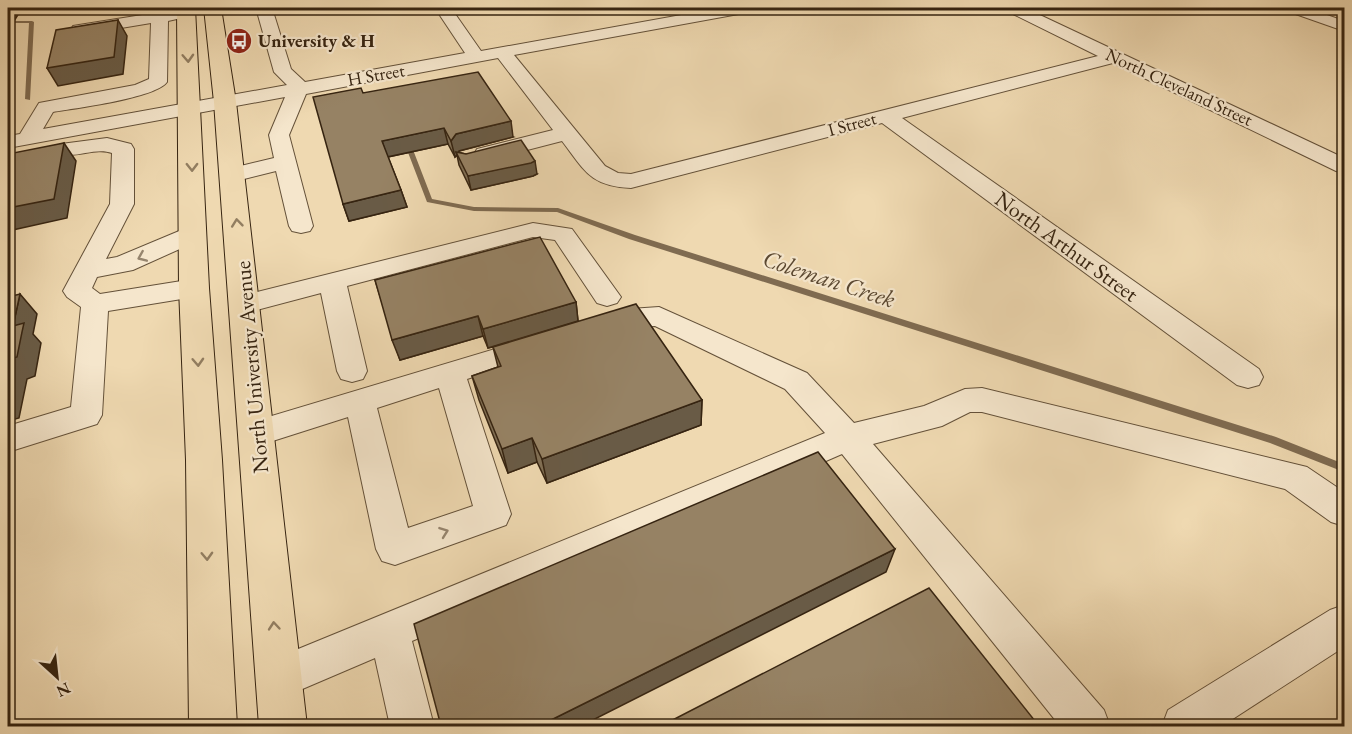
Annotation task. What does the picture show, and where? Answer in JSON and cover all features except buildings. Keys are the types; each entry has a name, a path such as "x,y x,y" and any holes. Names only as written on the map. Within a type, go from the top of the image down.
{"main road":[{"name":"North University Avenue","path":"212,8 225,102 245,304 283,726"},
{"path":"186,10 191,108 194,288 204,460 213,726"}],"street":[{"path":"264,8 283,72 295,81 298,89 279,135 301,226"},
{"path":"443,8 476,57"},
{"name":"H Street","path":"17,141 476,57 689,12 744,8"},
{"name":"North Cleveland Street","path":"1013,8 1344,166"},
{"path":"1293,8 1344,27"},
{"path":"66,32 160,17 186,10"},
{"path":"17,141 46,106 140,90 158,82 160,17"},
{"path":"468,158 566,133 502,52"},
{"name":"I Street","path":"566,133 603,176 613,180 643,179 1114,57"},
{"name":"North Arthur Street","path":"885,115 1248,377"},
{"path":"8,161 78,147 106,144 123,149 122,204 77,291 95,304 194,288"},
{"path":"232,175 286,162"},
{"path":"245,304 533,230 563,234 607,297"},
{"path":"88,271 124,264 193,234"},
{"path":"332,281 395,549 493,514 450,373"},
{"path":"8,439 86,415 95,304"},
{"path":"257,433 356,386 450,373 630,318 659,316 796,381 848,437 1088,726"},
{"path":"279,678 848,437 931,417 965,401 982,400 1295,477 1344,511"},
{"path":"1185,726 1344,624"},
{"path":"389,632 412,726"}],"waterway":[{"name":"Coleman Creek","path":"8,22 32,22 28,99"},
{"name":"Coleman Creek","path":"407,142 429,201 474,209 558,210 632,237 1273,440 1344,468"}],"place":[{"name":"University & H","path":"239,41"}]}
